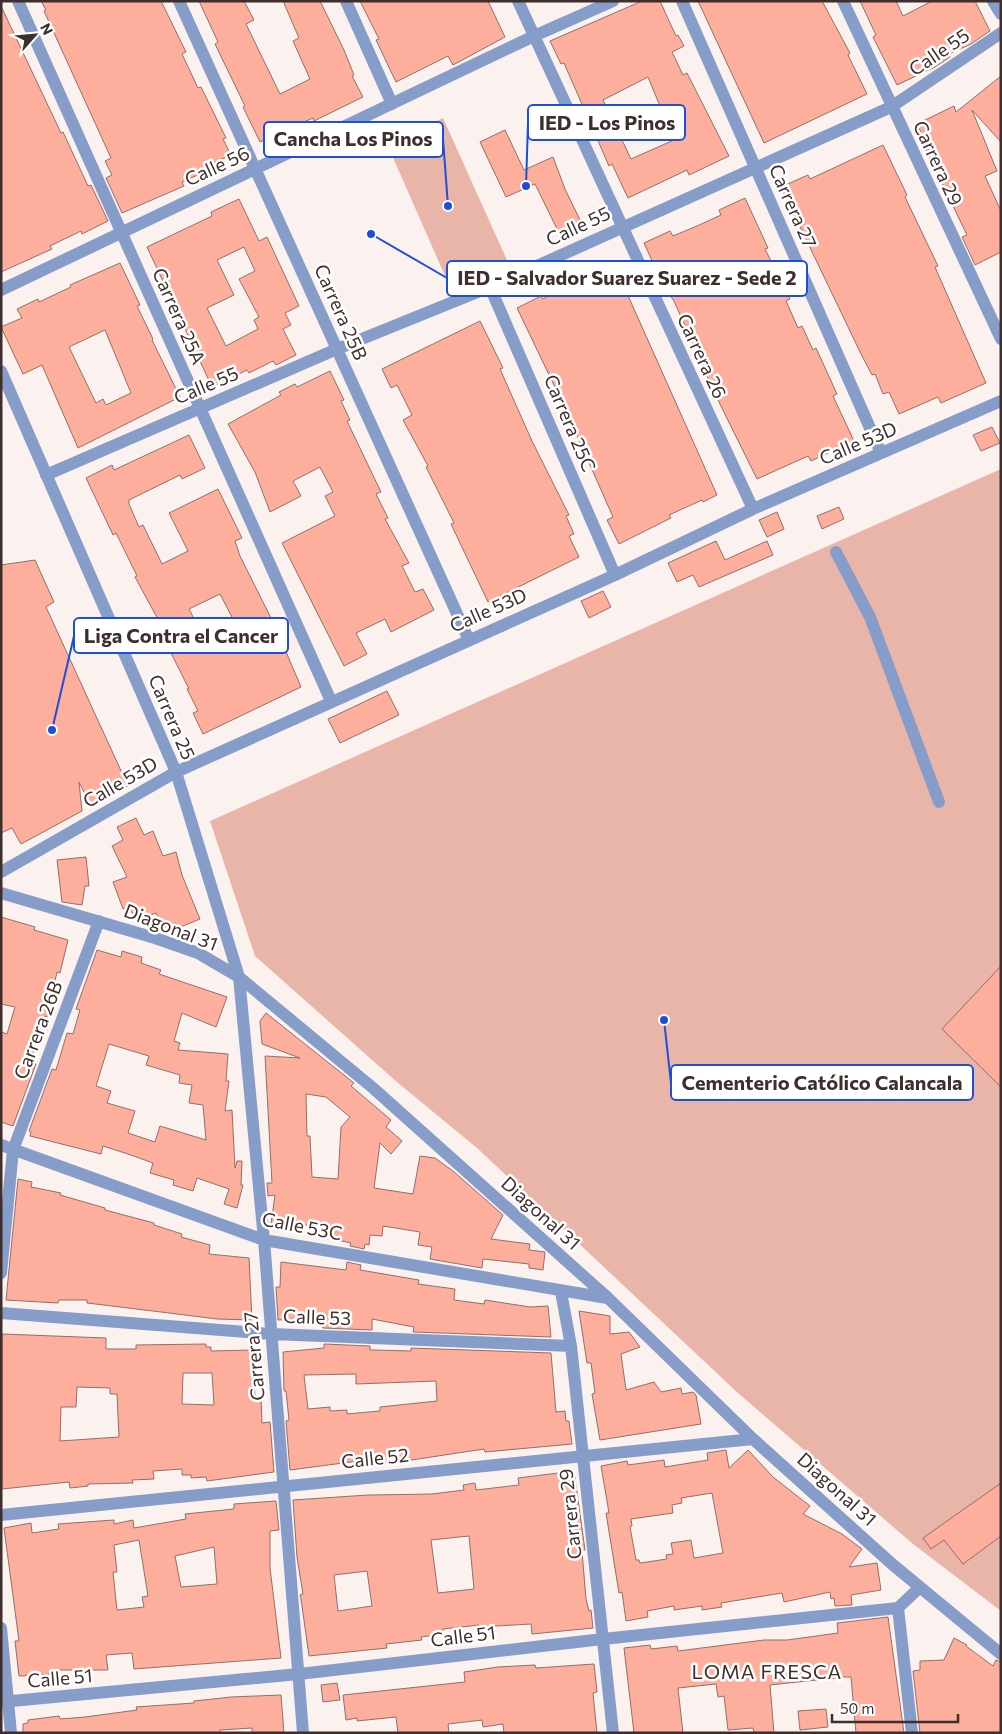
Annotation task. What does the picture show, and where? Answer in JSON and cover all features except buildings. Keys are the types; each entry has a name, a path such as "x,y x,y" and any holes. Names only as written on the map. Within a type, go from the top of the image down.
{"street":[{"name":"Carrera 25A","path":"18,1 332,701"},
{"name":"Carrera 25B","path":"179,1 468,638"},
{"path":"346,1 392,104"},
{"name":"Carrera 26","path":"518,1 752,509"},
{"name":"Calle 56","path":"1,290 534,36 613,1"},
{"name":"Carrera 27","path":"682,1 881,453"},
{"name":"Carrera 29","path":"843,1 1001,339"},
{"path":"993,1 1001,14"},
{"name":"Calle 55","path":"46,475 338,349 490,287 622,226 756,169 891,107 1001,32"},
{"name":"Carrera 25C","path":"490,287 615,575"},
{"name":"Carrera 25","path":"1,371 176,772 239,977"},
{"name":"Calle 53D","path":"1,872 176,772 468,638 615,575 752,509 1001,402"},
{"path":"836,552 870,617 939,802"},
{"name":"Diagonal 31","path":"1,892 99,921 198,954 239,977 372,1088 608,1298 753,1439 920,1587 1001,1654"},
{"name":"Carrera 26B","path":"1,1273 7,1148 99,921"},
{"name":"Carrera 27","path":"239,977 272,1334 303,1733"},
{"name":"Calle 53C","path":"7,1148 264,1240 561,1292 608,1298"},
{"name":"Carrera 29","path":"561,1292 571,1346 613,1733"},
{"name":"Calle 53","path":"1,1313 272,1334 571,1346"},
{"name":"Calle 52","path":"1,1515 753,1439"},
{"path":"912,1733 898,1608 920,1587"},
{"name":"Calle 51","path":"5,1702 299,1674 898,1608"},
{"path":"1,1628 5,1702 11,1733"}],"shaded area":[{"path":"443,118 507,260 449,285 387,144"},
{"path":"1001,469 1001,1611 913,1544 738,1393 477,1148 398,1083 255,956 210,821"}],"place":[{"name":"IED - Los Pinos","path":"526,186"},
{"name":"Cancha Los Pinos","path":"448,206"},
{"name":"IED - Salvador Suarez Suarez - Sede 2","path":"371,234"},
{"name":"Liga Contra el Cancer","path":"52,730"},
{"name":"Cementerio Católico Calancala","path":"664,1020"}],"district":[{"name":"LOMA FRESCA","path":"767,1672"}]}
